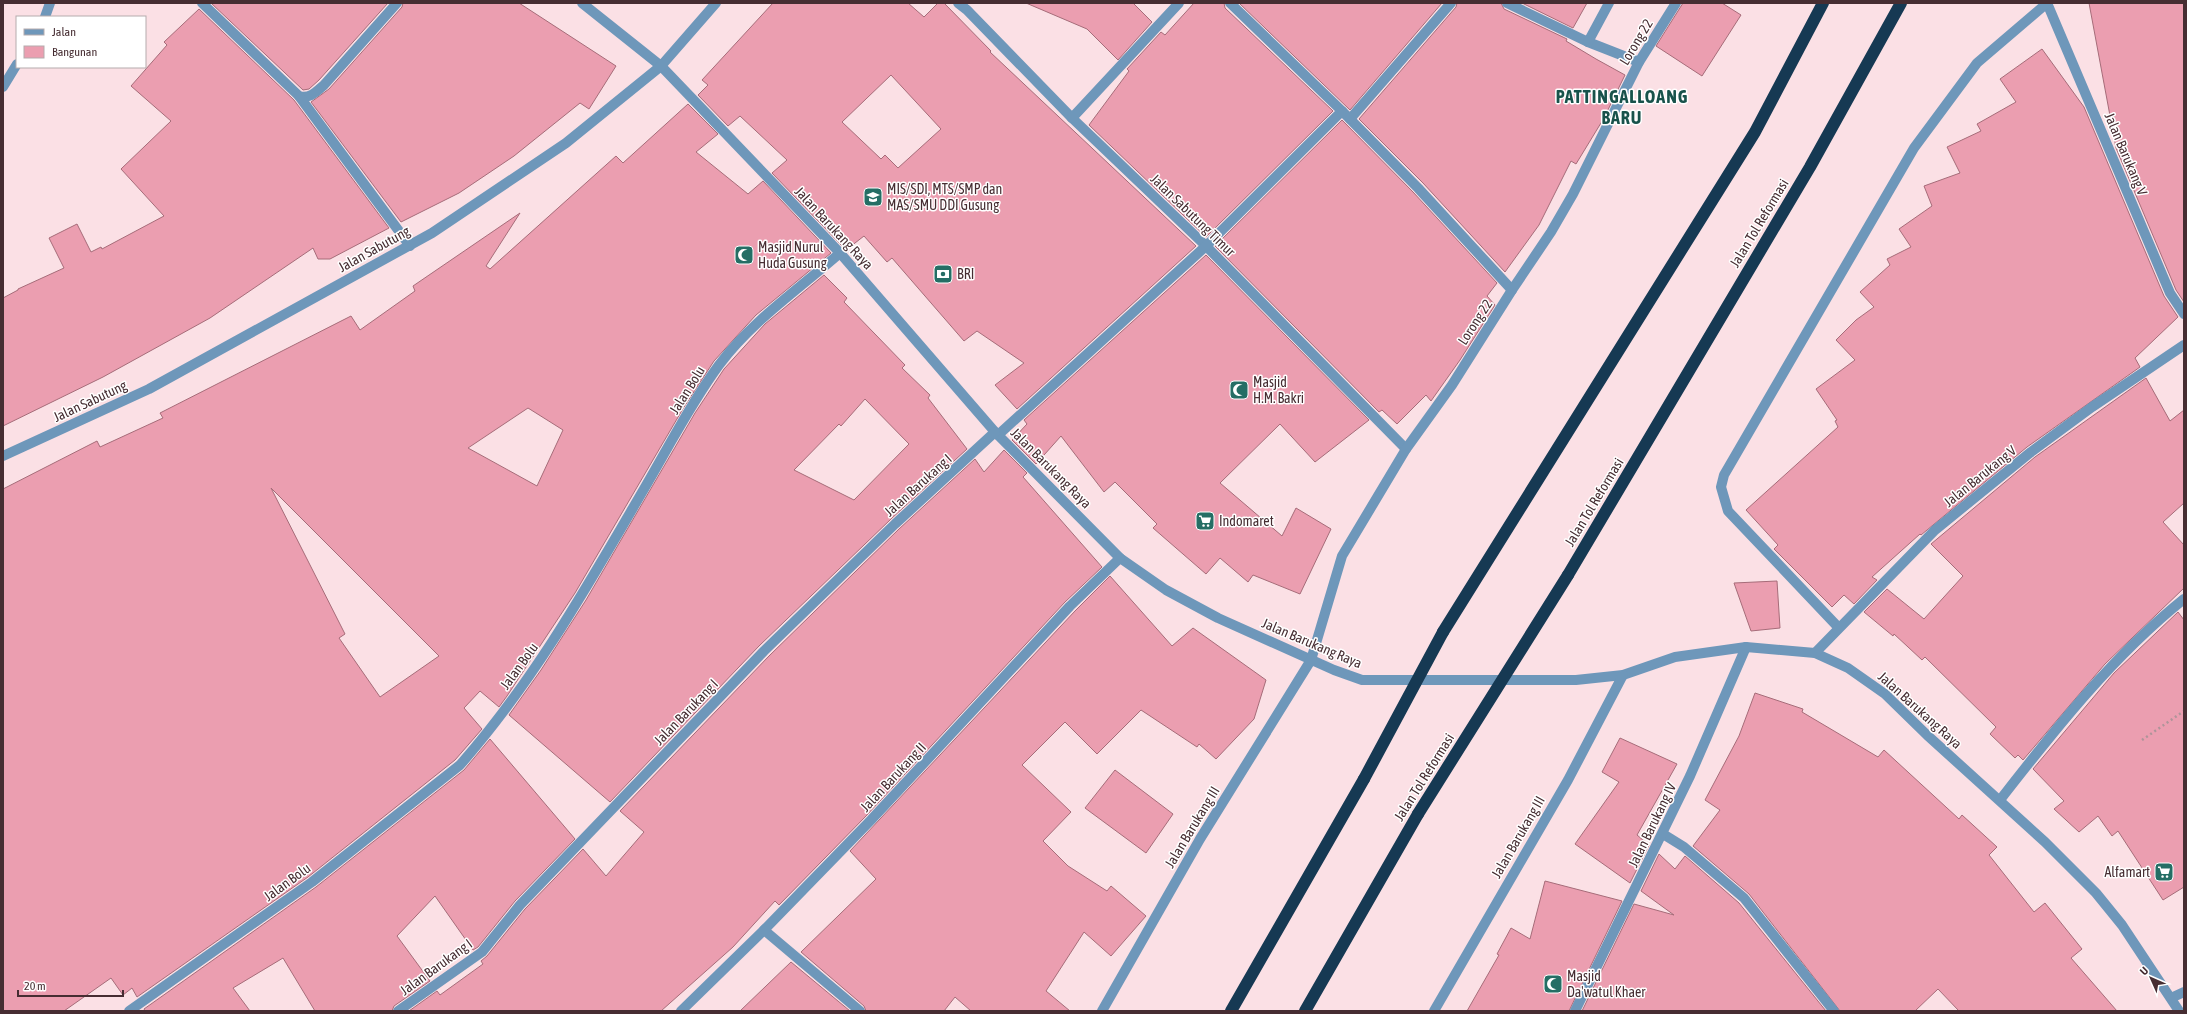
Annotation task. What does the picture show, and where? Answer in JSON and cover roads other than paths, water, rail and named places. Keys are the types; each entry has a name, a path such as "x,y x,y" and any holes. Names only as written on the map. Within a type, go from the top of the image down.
{"highway":[{"path":"1231,1011 1364,779 1443,632 1755,132 1823,3"},
{"name":"Jalan Tol Reformasi","path":"1305,1011 1418,814 1568,575 1810,167 1901,3"}],"street":[{"path":"45,16 50,3"},
{"path":"202,3 299,96 410,246"},
{"path":"299,96 306,98 314,94 324,85 397,3"},
{"name":"Jalan Barukang Raya","path":"582,3 660,66 840,253 996,433 1120,558 1166,590 1218,618 1311,660 1362,680 1576,680 1623,675 1675,657 1746,647 1815,653 1848,668 1885,694 1927,735 2000,800 2096,893 2122,925 2179,1011"},
{"name":"Jalan Sabutung","path":"3,456 148,389 432,233 566,143 660,66 716,3"},
{"name":"Jalan Sabutung Timur","path":"958,3 967,10 1072,118 1206,246 1406,449"},
{"path":"1072,118 1179,3"},
{"path":"1230,3 1342,111 1418,188 1512,290"},
{"path":"1350,120 1451,3"},
{"path":"1507,3 1588,42 1639,62"},
{"path":"1588,42 1609,3"},
{"name":"Lorong 22","path":"1311,660 1342,556 1406,449 1452,385 1512,290 1552,232 1573,194 1639,62 1676,3"},
{"path":"1838,627 1728,511 1721,487 1724,475 1914,148 1977,63 2047,4"},
{"name":"Jalan Barukang V","path":"2047,4 2170,293 2184,314"},
{"path":"3,87 16,66"},
{"name":"Jalan Barukang I","path":"398,1011 482,952 520,905 764,651 895,524 1206,246 1342,111"},
{"name":"Jalan Bolu","path":"129,1011 312,882 460,764 480,742 554,641 690,411 720,365 738,342 840,253"},
{"name":"Jalan Barukang V","path":"1815,653 1838,627 1935,530 1989,486 2092,407 2184,345"},
{"name":"Jalan Barukang II","path":"681,1011 764,930 871,820 1070,606 1120,558"},
{"path":"2000,800 2063,719 2151,625 2184,599"},
{"name":"Jalan Barukang IV","path":"1575,1011 1663,834 1746,647"},
{"name":"Jalan Barukang III","path":"1102,1011 1200,839 1311,660"},
{"name":"Jalan Barukang III","path":"1434,1011 1568,780 1623,675"},
{"path":"1663,834 1684,847 1744,898 1834,1011"},
{"path":"764,930 860,1011"},
{"path":"2171,998 2184,992"}],"place":[{"name":"MIS/SDI, MTS/SMP dan MAS/SMU DDI Gusung","path":"873,197"},
{"name":"Masjid Nurul Huda Gusung","path":"744,255"},
{"name":"BRI","path":"943,274"},
{"name":"Masjid H.M. Bakri","path":"1239,390"},
{"name":"Indomaret","path":"1205,521"},
{"name":"Alfamart","path":"2164,872"},
{"name":"Masjid Da'watul Khaer","path":"1553,984"}],"district":[{"name":"PATTINGALLOANG BARU","path":"1622,106"}]}
